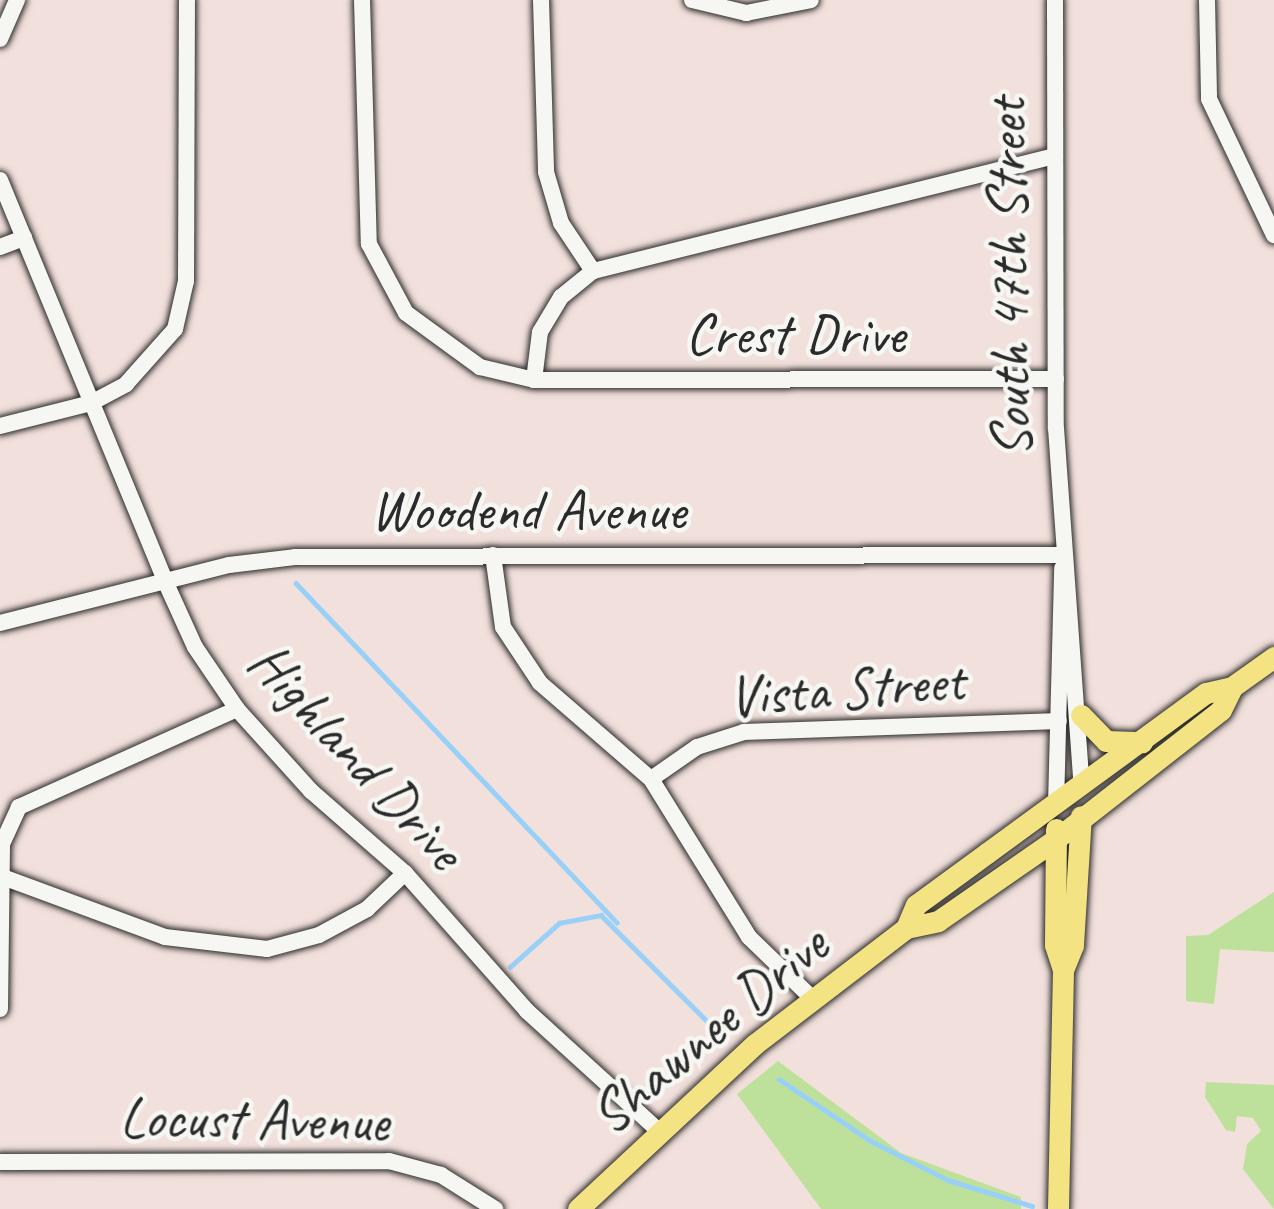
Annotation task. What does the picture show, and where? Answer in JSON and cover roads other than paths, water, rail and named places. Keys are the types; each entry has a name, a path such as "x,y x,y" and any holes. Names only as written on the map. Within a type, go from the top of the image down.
{"main road":[{"name":"Shawnee Drive","path":"906,928 916,905 1206,693 1232,687 1274,657"},
{"name":"Shawnee Drive","path":"578,1209 658,1130 814,1000 906,928 938,921 1057,839 1221,710 1232,687"},
{"path":"1070,718 1106,741 1142,742"},
{"name":"South 47th Street","path":"1058,1209 1064,970 1072,946 1082,788"},
{"name":"South 47th Street","path":"1056,805 1056,957 1064,970"},
{"path":"1011,872 1047,880 1057,897"}],"street":[{"path":"0,38 17,0"},
{"path":"0,426 91,403 154,358 184,299 187,0"},
{"name":"Crest Drive","path":"362,0 362,201 383,278 438,343 480,368 534,380 1057,379"},
{"path":"541,0 546,172 561,223 593,271"},
{"path":"692,0 746,13 812,0"},
{"name":"South 47th Street","path":"1055,0 1057,379 1070,718 1082,788"},
{"path":"1208,0 1209,99 1274,235"},
{"path":"534,380 540,332 561,297 593,271 1055,157"},
{"name":"Highland Drive","path":"0,180 195,647 237,709 310,790 405,873 527,1011 658,1130"},
{"path":"0,248 24,238"},
{"path":"493,555 503,627 540,683 651,779 748,937 814,1000"},
{"name":"Woodend Avenue","path":"0,623 165,580 295,557 1064,555"},
{"path":"0,1009 2,844 20,807 237,709"},
{"name":"South 47th Street","path":"1056,805 1070,718"},
{"name":"Vista Street","path":"651,779 697,747 744,732 1070,718"},
{"path":"0,876 165,937 267,949 319,935 367,909 405,873"},
{"name":"Locust Avenue","path":"0,1162 389,1161 441,1175 495,1209"}],"waterway":[{"path":"296,583 617,922"},
{"path":"510,967 559,923 601,915 716,1030"},
{"path":"779,1079 871,1141 948,1180 1032,1206"}]}
